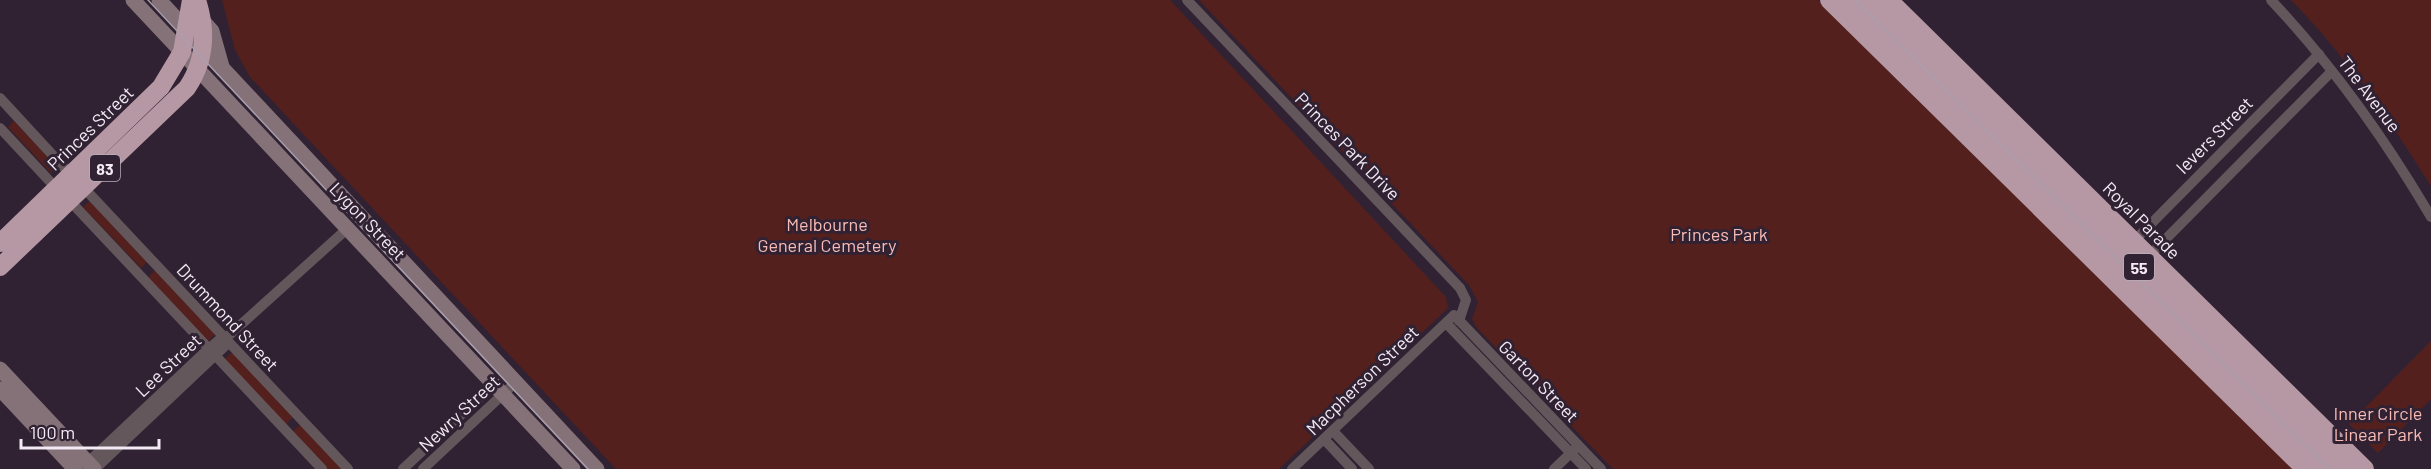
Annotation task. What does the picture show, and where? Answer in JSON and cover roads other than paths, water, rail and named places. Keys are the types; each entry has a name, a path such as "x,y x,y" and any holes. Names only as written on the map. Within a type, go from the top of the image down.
{"highway":[{"name":"83","path":"186,30 191,0"},
{"name":"83","path":"197,0 203,21 203,49 198,70"},
{"name":"Royal Parade","path":"1830,0 1930,70"},
{"name":"Royal Parade","path":"1848,0 1930,70 2042,181 2251,367"},
{"name":"Royal Parade","path":"1869,0 1930,70 2042,181 2103,261 2253,409 2323,469"},
{"name":"Royal Parade","path":"1889,0 1930,70"},
{"name":"Princes Street","path":"0,267 162,87 182,52 186,30"},
{"name":"Princes Street","path":"78,181 174,103 198,70"},
{"name":"Royal Parade","path":"2042,181 2134,241 2251,367 2349,466"},
{"name":"Princes Street","path":"0,243 64,195"},
{"name":"Royal Parade","path":"2253,409 2305,469"}],"street":[{"name":"Lygon Street","path":"133,0 573,469"},
{"name":"Lygon Street","path":"159,0 597,469"},
{"name":"Princes Park Drive","path":"1187,0 1460,288 1466,300 1453,320"},
{"name":"The Avenue","path":"2271,0 2319,54 2395,156 2431,217"},
{"path":"203,21 212,31 223,70"},
{"name":"Ievers Street","path":"2134,241 2319,54"},
{"path":"2149,256 2332,72"},
{"name":"Drummond Street","path":"0,98 348,469"},
{"name":"Drummond Street","path":"0,128 322,469"},
{"path":"348,228 360,217"},
{"name":"Lee Street","path":"132,428 170,384 226,345 226,339 348,228"},
{"name":"Macpherson Street","path":"1293,469 1453,320"},
{"name":"Garton Street","path":"1453,320 1575,450 1600,469"},
{"name":"Lee Street","path":"87,468 183,386 213,352"},
{"path":"0,369 5,391 87,468"},
{"path":"498,389 512,377"},
{"path":"170,384 183,386"},
{"name":"Newry Street","path":"403,469 498,389"},
{"name":"Newry Street","path":"423,469 498,389"},
{"path":"1333,431 1369,469"},
{"path":"1324,440 1352,469"},
{"path":"1554,469 1575,450"},
{"name":"Garton Street","path":"1575,450 1586,469"}],"tram line":[{"path":"148,0 588,469"},
{"path":"1855,0 2330,469"}],"park label":[{"name":"Melbourne General Cemetery","path":"827,234"},
{"name":"Princes Park","path":"1719,234"},
{"name":"Inner Circle Linear Park","path":"2378,423"}]}
